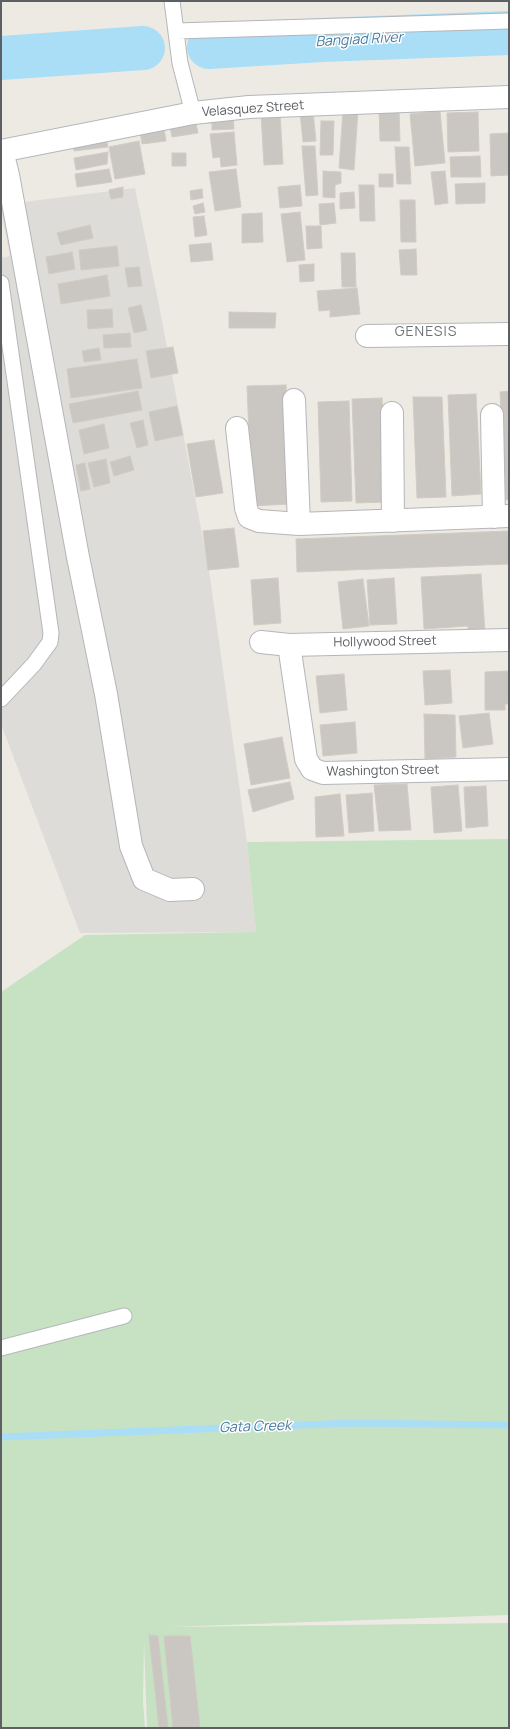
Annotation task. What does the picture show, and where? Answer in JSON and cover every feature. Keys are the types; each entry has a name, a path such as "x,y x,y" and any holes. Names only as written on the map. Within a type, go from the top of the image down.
{"street":[{"name":"Velasquez Street","path":"1,151 193,113 249,107 509,97"},
{"path":"1,151 8,175 78,557 106,694 131,846 144,879 170,890 194,889"},
{"path":"367,336 509,334"},
{"path":"294,400 299,524"},
{"path":"392,413 393,521"},
{"path":"237,428 246,508 249,517 259,521 299,524 501,517 492,415"},
{"name":"Hollywood Street","path":"261,642 289,645 509,640"},
{"name":"Washington Street","path":"289,645 306,759 312,769 323,773 509,769"}],"lane":[{"path":"172,1 180,63 193,113"},
{"path":"176,31 509,21"},
{"path":"1,283 51,633 50,642 37,660 1,699"},
{"path":"1,1348 124,1316"}],"shaded area":[{"path":"15,161 24,202 135,188 159,305 210,577 247,842 256,932 80,933 1,724 1,258 10,256 1,211 1,164"}],"green space":[{"path":"509,839 509,1615 168,1627 509,1623 509,1728 147,1728 144,1642 143,1702 145,1728 1,1728 1,992 85,935 256,932 247,842"}],"building":[{"path":"399,108 400,141 380,141 379,109"},
{"path":"343,110 358,111 354,170 339,168"},
{"path":"313,111 316,141 303,142 300,112"},
{"path":"440,111 445,163 415,166 410,114"},
{"path":"478,112 479,151 448,152 447,113"},
{"path":"280,113 283,164 264,165 261,114"},
{"path":"233,114 234,129 212,130 212,123 205,123 205,115"},
{"path":"195,118 198,133 172,137 169,122"},
{"path":"321,121 334,121 333,155 320,155"},
{"path":"164,128 166,141 142,144 140,131"},
{"path":"234,132 237,165 221,167 220,157 213,158 210,134"},
{"path":"509,133 509,175 491,176 490,134"},
{"path":"106,138 108,147 74,151 73,143"},
{"path":"139,141 145,174 115,179 109,147"},
{"path":"302,146 315,146 318,195 306,196"},
{"path":"395,147 409,147 411,184 397,184"},
{"path":"108,152 107,164 76,170 74,158"},
{"path":"172,153 186,153 186,166 172,166"},
{"path":"480,156 481,177 451,177 450,157"},
{"path":"109,169 112,182 77,187 75,174"},
{"path":"236,169 241,207 215,211 209,172"},
{"path":"323,171 341,172 341,183 335,185 335,198 323,197"},
{"path":"445,171 448,203 435,205 431,172"},
{"path":"379,174 393,174 393,187 379,187"},
{"path":"485,183 485,203 456,204 455,184"},
{"path":"300,185 302,206 280,208 278,187"},
{"path":"359,185 374,185 375,221 360,221"},
{"path":"123,187 123,197 111,199 109,190"},
{"path":"202,189 203,198 191,200 190,191"},
{"path":"354,192 355,208 340,209 340,193"},
{"path":"400,200 415,200 416,242 401,242"},
{"path":"203,203 205,212 195,214 193,206"},
{"path":"334,203 336,223 320,225 319,204"},
{"path":"300,212 305,260 287,262 281,214"},
{"path":"262,213 263,242 242,243 242,214"},
{"path":"204,216 207,235 195,237 193,217"},
{"path":"90,225 93,238 61,245 57,233"},
{"path":"306,226 321,226 322,248 307,249"},
{"path":"211,243 213,260 191,262 189,245"},
{"path":"117,246 119,266 81,270 79,250"},
{"path":"416,249 417,275 401,275 399,250"},
{"path":"72,252 75,269 49,274 46,257"},
{"path":"341,253 355,253 356,287 342,287"},
{"path":"314,264 314,281 300,282 299,265"},
{"path":"139,267 142,286 128,287 125,268"},
{"path":"107,275 110,296 61,304 58,284"},
{"path":"357,288 360,314 330,317 330,310 319,311 317,291"},
{"path":"141,305 147,330 134,333 128,308"},
{"path":"112,309 113,327 88,329 87,310"},
{"path":"229,312 276,313 275,328 229,328"},
{"path":"130,333 131,347 104,348 103,335"},
{"path":"173,347 178,373 151,378 146,351"},
{"path":"99,348 101,360 84,362 82,351"},
{"path":"137,359 142,388 71,398 67,369"},
{"path":"286,385 291,504 252,506 247,386"},
{"path":"138,391 142,410 73,423 69,404"},
{"path":"509,391 509,499 506,500 500,392"},
{"path":"476,394 481,494 452,496 448,395"},
{"path":"413,397 442,397 446,497 417,498"},
{"path":"382,398 387,502 356,503 352,399"},
{"path":"349,401 352,501 321,502 318,402"},
{"path":"177,406 183,435 155,441 149,412"},
{"path":"143,420 148,445 137,448 130,423"},
{"path":"104,424 109,448 84,454 79,430"},
{"path":"214,440 223,493 196,497 187,444"},
{"path":"130,456 134,470 114,476 110,462"},
{"path":"106,459 110,483 94,487 88,463"},
{"path":"85,463 90,489 81,491 76,465"},
{"path":"234,528 239,567 208,570 203,531"},
{"path":"509,531 509,564 297,572 296,539"},
{"path":"481,574 485,632 468,633 468,626 424,629 421,577"},
{"path":"278,578 281,623 254,625 251,580"},
{"path":"394,578 397,624 370,625 367,580"},
{"path":"363,579 369,626 343,629 338,582"},
{"path":"450,670 452,703 425,705 423,671"},
{"path":"509,671 509,704 505,704 505,710 485,710 485,672"},
{"path":"344,674 347,710 320,713 316,676"},
{"path":"489,713 493,744 463,748 459,716"},
{"path":"424,714 455,715 456,757 425,759"},
{"path":"355,722 357,753 323,756 320,725"},
{"path":"282,737 290,778 251,785 244,744"},
{"path":"290,782 294,799 253,812 248,790"},
{"path":"407,784 411,830 379,831 374,785"},
{"path":"458,785 462,831 434,833 431,787"},
{"path":"486,786 488,826 466,828 464,787"},
{"path":"372,793 374,831 349,833 346,795"},
{"path":"340,794 344,836 316,837 315,797"},
{"path":"149,1635 158,1636 168,1728 159,1728"},
{"path":"164,1636 190,1636 200,1728 173,1728"}],"waterway":[{"name":"Bangiad River","path":"209,47 322,40 509,33"},
{"name":"Bangiad River","path":"1,58 143,48"},
{"name":"Gata Creek","path":"1,1437 351,1423 509,1425"}],"district":[{"name":"GENESIS","path":"426,332"}]}
